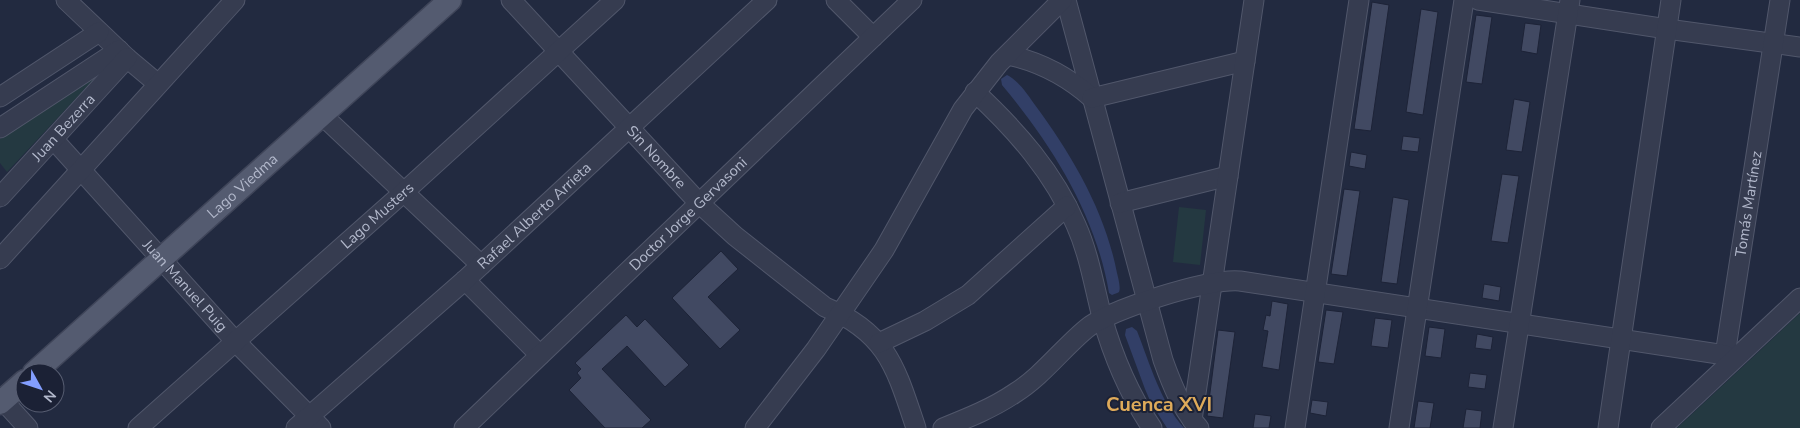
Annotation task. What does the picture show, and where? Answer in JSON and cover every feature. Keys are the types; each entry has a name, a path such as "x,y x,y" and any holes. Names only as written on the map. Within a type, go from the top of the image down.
{"main road":[{"name":"Lago Viedma","path":"45,363 450,0"},
{"path":"1,400 15,389"}],"street":[{"path":"66,0 158,84"},
{"path":"0,259 235,0"},
{"name":"Sin Nombre","path":"512,0 699,203 734,236 825,307 841,314 879,343"},
{"name":"Lago Musters","path":"138,428 404,192 615,0"},
{"name":"Rafael Alberto Arrieta","path":"308,424 767,0"},
{"path":"836,0 873,37"},
{"name":"Doctor Jorge Gervasoni","path":"464,428 912,0"},
{"path":"755,428 816,349 884,250 952,127 975,92 1062,0"},
{"path":"1066,0 1146,302 1171,384 1183,407 1195,424"},
{"path":"1195,424 1212,283 1254,0"},
{"path":"1294,428 1358,0"},
{"path":"1398,428 1464,0"},
{"path":"1478,0 1569,6 1667,29 1800,47"},
{"path":"1608,428 1671,0"},
{"name":"Tomás Martínez","path":"1728,359 1780,0"},
{"path":"1503,428 1569,6"},
{"path":"0,97 99,32"},
{"path":"0,128 123,54"},
{"name":"Juan Bezerra","path":"1,192 54,140 123,54"},
{"path":"1008,55 1023,58 1052,69 1092,98"},
{"path":"1092,98 1245,61"},
{"path":"975,92 1021,138 1044,168 1068,206 1084,245 1103,319 1143,424"},
{"path":"322,115 481,265"},
{"name":"Juan Manuel Puig","path":"54,140 162,258 308,424"},
{"path":"1120,203 1228,176"},
{"path":"916,428 894,367 879,343 925,321 968,295 1068,206"},
{"path":"466,280 540,355"},
{"path":"943,428 992,407 1016,393 1043,371 1086,329 1103,319 1146,302 1212,283 1230,280 1621,339 1728,359"},
{"path":"1661,428 1728,359 1800,298"},
{"path":"1,400 28,428"}],"shaded area":[{"path":"96,77 7,172 0,163 0,139"},
{"path":"1179,207 1206,210 1200,265 1173,262"},
{"path":"1800,313 1800,428 1677,428"}],"water":[{"path":"1007,75 1019,84 1049,124 1074,164 1096,206 1112,250 1119,282 1120,290 1118,293 1112,295 1109,293 1103,264 1094,236 1069,182 1038,132 1002,85 1001,79"},
{"path":"1132,327 1137,331 1151,369 1168,406 1184,428 1167,428 1151,403 1125,335 1126,329"}],"building":[{"path":"1372,2 1389,5 1371,131 1354,129"},
{"path":"1421,9 1438,12 1423,115 1406,112"},
{"path":"1476,15 1492,17 1482,84 1466,82"},
{"path":"1525,23 1541,25 1537,54 1521,51"},
{"path":"1514,99 1530,102 1522,152 1506,150"},
{"path":"1403,136 1420,138 1418,152 1401,150"},
{"path":"1351,152 1367,155 1365,169 1349,166"},
{"path":"1502,174 1519,176 1508,243 1491,241"},
{"path":"1344,189 1360,191 1347,276 1331,274"},
{"path":"1393,197 1409,200 1397,284 1381,282"},
{"path":"721,251 738,269 708,297 740,330 720,349 672,298"},
{"path":"1484,284 1501,287 1499,301 1482,298"},
{"path":"1272,301 1288,304 1279,370 1262,367 1268,331 1263,330 1266,315 1270,316"},
{"path":"1326,310 1343,312 1334,364 1318,362"},
{"path":"626,315 637,327 645,319 689,365 665,387 627,346 602,369 651,420 642,428 605,428 569,390 581,378 577,373 581,369 575,363"},
{"path":"1375,318 1392,320 1388,348 1371,346"},
{"path":"1429,327 1445,329 1441,358 1425,356"},
{"path":"1218,330 1235,332 1223,418 1207,416"},
{"path":"1477,334 1493,337 1491,350 1475,348"},
{"path":"1470,373 1487,375 1485,389 1468,387"},
{"path":"1312,400 1328,402 1326,416 1310,413"},
{"path":"1418,401 1434,403 1430,428 1414,428"},
{"path":"1466,409 1482,411 1480,428 1463,428"},
{"path":"1255,414 1271,416 1269,428 1253,428"}],"district":[{"name":"Cuenca XVI","path":"1159,404"}]}
